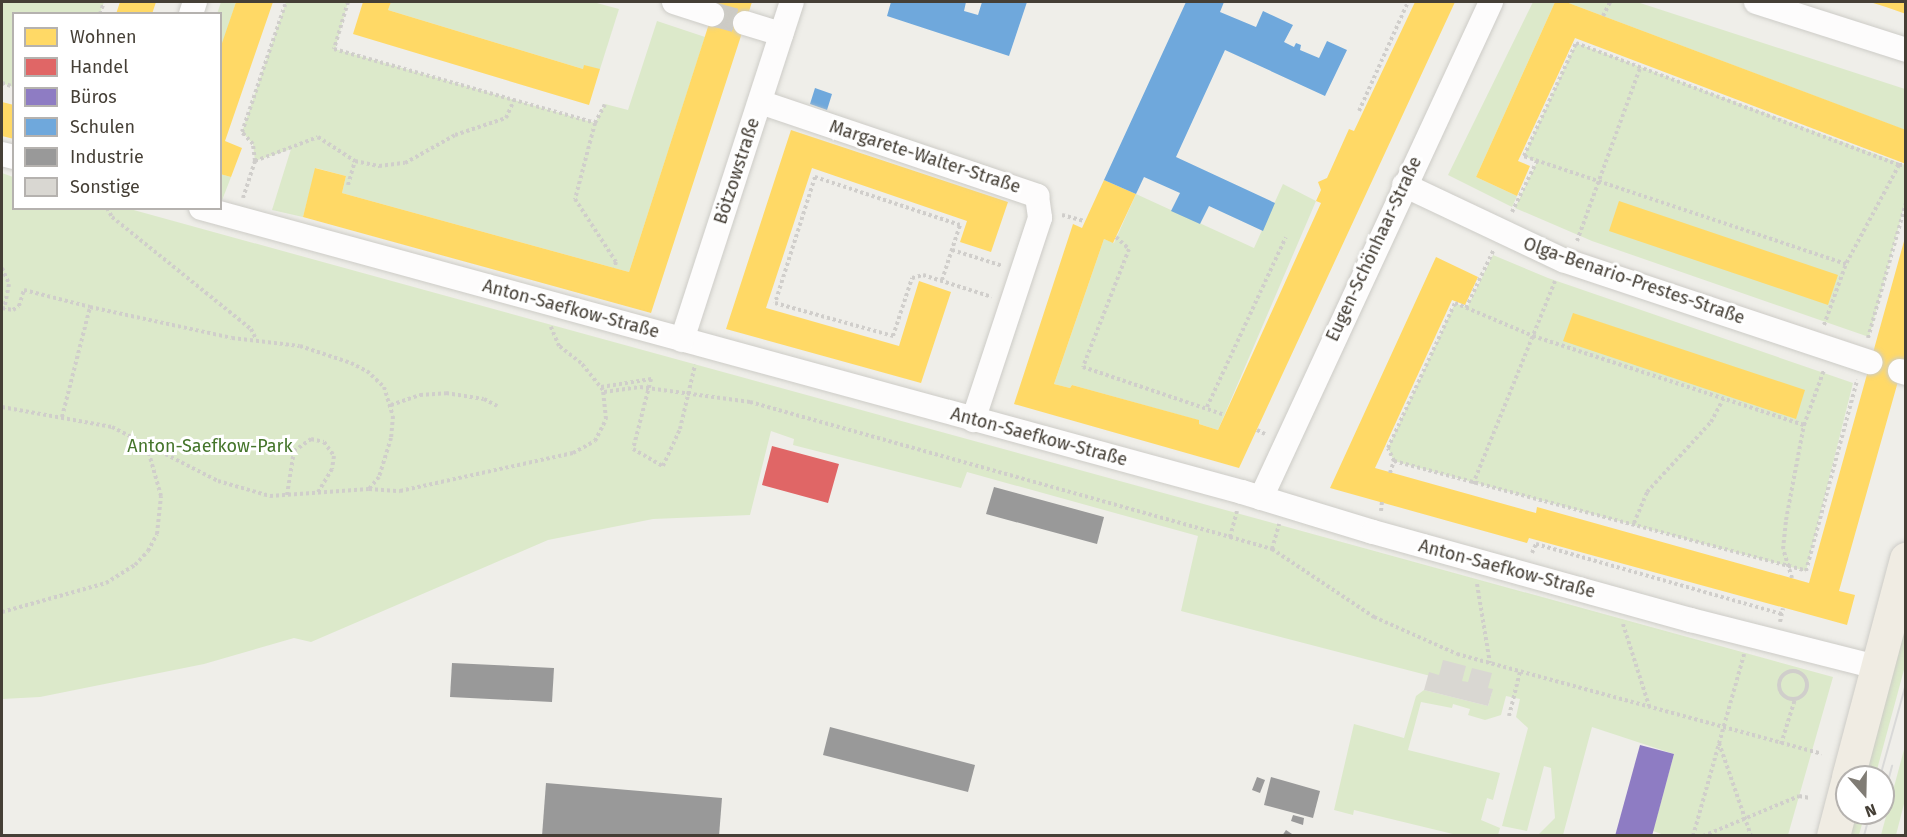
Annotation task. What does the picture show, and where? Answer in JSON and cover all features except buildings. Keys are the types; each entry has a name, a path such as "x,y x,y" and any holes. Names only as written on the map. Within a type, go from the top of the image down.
{"main road":[{"path":"1851,765 1905,560"}],"street":[{"path":"674,2 712,14"},
{"name":"Bötzowstraße","path":"682,340 792,2"},
{"name":"Eugen-Schönhaar-Straße","path":"1261,498 1404,185 1491,2"},
{"path":"1756,2 1905,50"},
{"path":"745,23 781,34"},
{"name":"Margarete-Walter-Straße","path":"759,102 1036,196 1040,218 973,420"},
{"name":"Olga-Benario-Prestes-Straße","path":"1404,185 1563,260 1864,370"},
{"name":"Anton-Saefkow-Straße","path":"208,210 1261,498 1480,562 1877,667"}],"path":[{"path":"240,207 255,162 253,144 242,132 286,2"},
{"path":"348,2 334,49 595,123"},
{"path":"1359,111 1408,2"},
{"path":"1603,16 1610,2"},
{"path":"1846,264 1598,183 1524,156 1576,43 1591,46 1640,68 1899,165 1905,165"},
{"path":"1577,241 1640,68"},
{"path":"255,162 318,137 355,160 380,166 405,163 446,139 506,118 514,100"},
{"path":"605,104 595,123 575,199 616,262 614,268"},
{"path":"348,185 355,160"},
{"path":"1512,212 1537,161"},
{"path":"1823,328 1846,264 1899,165"},
{"path":"942,280 960,225 815,177 775,303 892,336 912,278 923,275 995,298"},
{"path":"1870,332 1905,203"},
{"path":"108,210 112,217 251,329 256,339"},
{"path":"1059,214 1084,221"},
{"path":"1116,237 1129,249 1083,367 1207,407 1225,415"},
{"path":"1207,407 1286,237"},
{"path":"1466,308 1496,245"},
{"path":"952,249 1006,267"},
{"path":"2,268 9,284 3,309 13,310 19,306 24,290 232,338 256,339 300,346 367,371 384,387 391,405 391,438 379,477 369,489"},
{"path":"1473,484 1555,280"},
{"path":"1390,473 1394,461 1388,448 1455,303 1533,336 1804,425"},
{"path":"62,417 90,307"},
{"path":"2,407 111,427 146,442 218,480 270,495 317,494 369,489 399,491 583,449 595,441 604,425 607,411 604,392 582,363 559,346 551,327"},
{"path":"601,387 651,379 651,388 633,449 663,466 680,429 686,393 696,362"},
{"path":"1792,578 1783,549 1804,425 1825,367"},
{"path":"1394,461 1526,499 1528,494 1806,571 1864,370"},
{"path":"604,392 651,388 770,407 1272,549 1374,618 1457,654 1822,754"},
{"path":"391,405 446,393 484,399 497,406"},
{"path":"1634,524 1647,492 1711,422 1724,398"},
{"path":"1257,430 1265,434"},
{"path":"287,495 294,451 311,440 324,442 334,456 332,469 317,494"},
{"path":"2,612 106,583 135,565 148,551 157,534 161,496 146,442"},
{"path":"1230,537 1239,507"},
{"path":"1272,549 1280,518"},
{"path":"1536,544 1782,614"},
{"path":"1480,562 1477,590 1490,663"},
{"path":"1624,601 1620,617 1649,707"},
{"path":"1693,836 1722,726 1750,634"},
{"path":"1780,744 1795,699 1803,694 1807,686 1805,677 1794,670 1784,673 1778,685 1786,697 1795,699"},
{"path":"1509,716 1520,672"},
{"path":"1718,742 1751,836"},
{"path":"1703,836 1799,796 1810,798"}],"green space":[{"path":"2,2 104,2 100,12 12,12 12,87 2,83"},
{"path":"221,2 236,2 222,46 222,12 218,12"},
{"path":"286,2 348,2 335,49 595,123 605,104 628,110 657,21 705,37 629,272 342,193 346,176 316,168 303,217 272,210 291,149 255,161 253,144 242,132"},
{"path":"391,2 593,2 619,9 600,69 583,69 388,10"},
{"path":"1533,2 1555,2 1476,177 1517,196 1512,207 1448,175"},
{"path":"1566,2 1637,2 1905,89 1905,130"},
{"path":"1576,43 1905,165 1905,203 1869,337 1592,241 1515,208 1537,162 1524,156"},
{"name":"Anton-Saefkow-Park","path":"2,173 12,177 12,210 134,210 1833,677 1788,835 1667,836 1653,831 1674,754 1592,727 1563,835 1538,835 1555,818 1551,768 1544,766 1527,831 1502,826 1528,728 1516,717 1520,699 1506,696 1501,715 1485,720 1468,715 1470,709 1453,704 1452,708 1421,702 1408,750 1500,773 1493,800 1487,798 1481,820 1500,828 1498,835 1457,835 1354,810 1353,815 1334,810 1354,724 1404,738 1416,696 1424,690 1488,706 1492,692 1181,611 1198,536 967,472 961,488 793,445 794,439 771,431 750,515 653,519 548,540 311,642 294,638 204,664 40,697 2,699"},
{"path":"222,175 231,177 222,200"},
{"path":"1283,184 1316,201 1218,430 1199,424 1198,420 1072,385 1070,388 1054,384 1104,239 1114,243 1136,194 1254,248"},
{"path":"1493,255 1548,278 1853,383 1806,571 1394,461 1388,448 1455,303 1467,308"},
{"path":"1905,611 1905,666 1878,765 1863,765"},
{"path":"1905,746 1905,800 1896,835 1881,835 1884,825 1895,825 1895,783"},
{"path":"1847,825 1862,825 1859,835 1844,836"}],"tunnel":[{"path":"712,14 745,23"}],"tram line":[{"path":"1883,765 1906,684"},
{"path":"1864,836 1867,825"}]}
